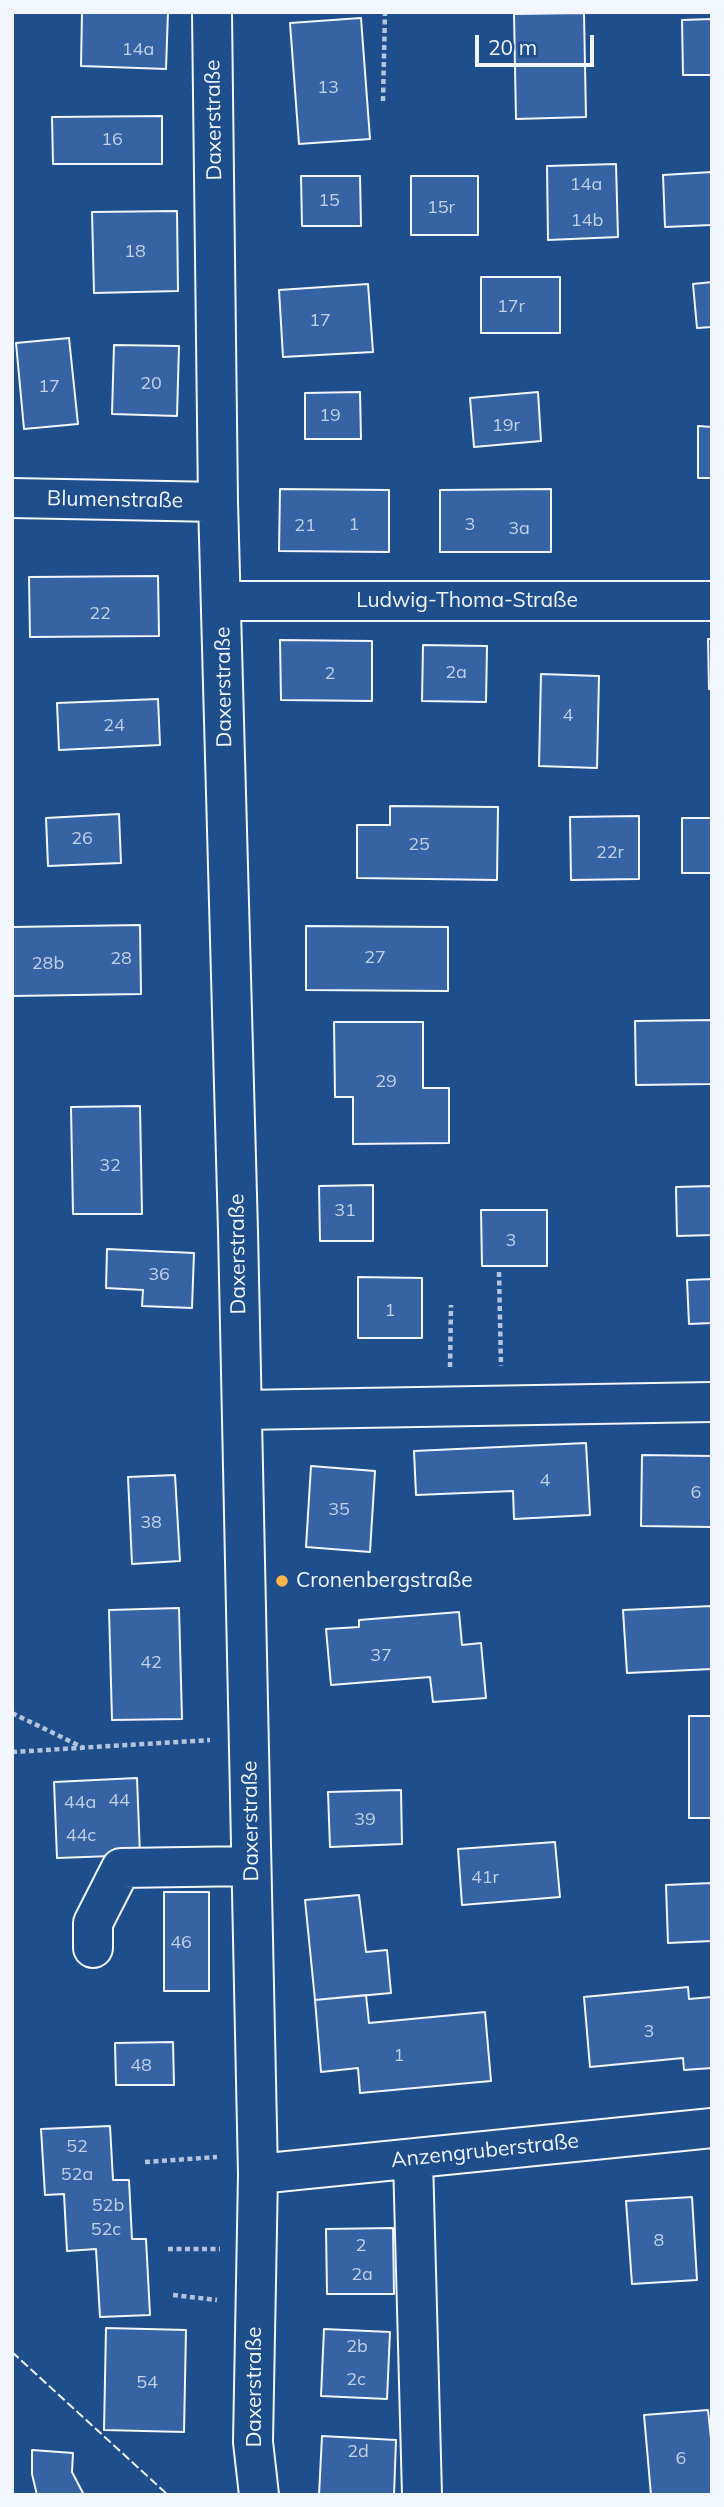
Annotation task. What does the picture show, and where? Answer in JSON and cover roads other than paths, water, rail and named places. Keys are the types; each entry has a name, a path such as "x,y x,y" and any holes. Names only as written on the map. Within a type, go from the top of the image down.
{"street":[{"name":"Daxerstraße","path":"212,12 218,502 242,1410 258,2164 253,2442 259,2495"},
{"name":"Blumenstraße","path":"12,498 218,502"},
{"name":"Ludwig-Thoma-Straße","path":"222,601 712,601"},
{"path":"242,1410 712,1402"},
{"path":"93,1948 93,1923 121,1868 251,1866"},
{"name":"Anzengruberstraße","path":"258,2164 413,2159 712,2128"},
{"path":"413,2159 422,2495"}],"place":[{"name":"Cronenbergstraße","path":"282,1581"}]}
